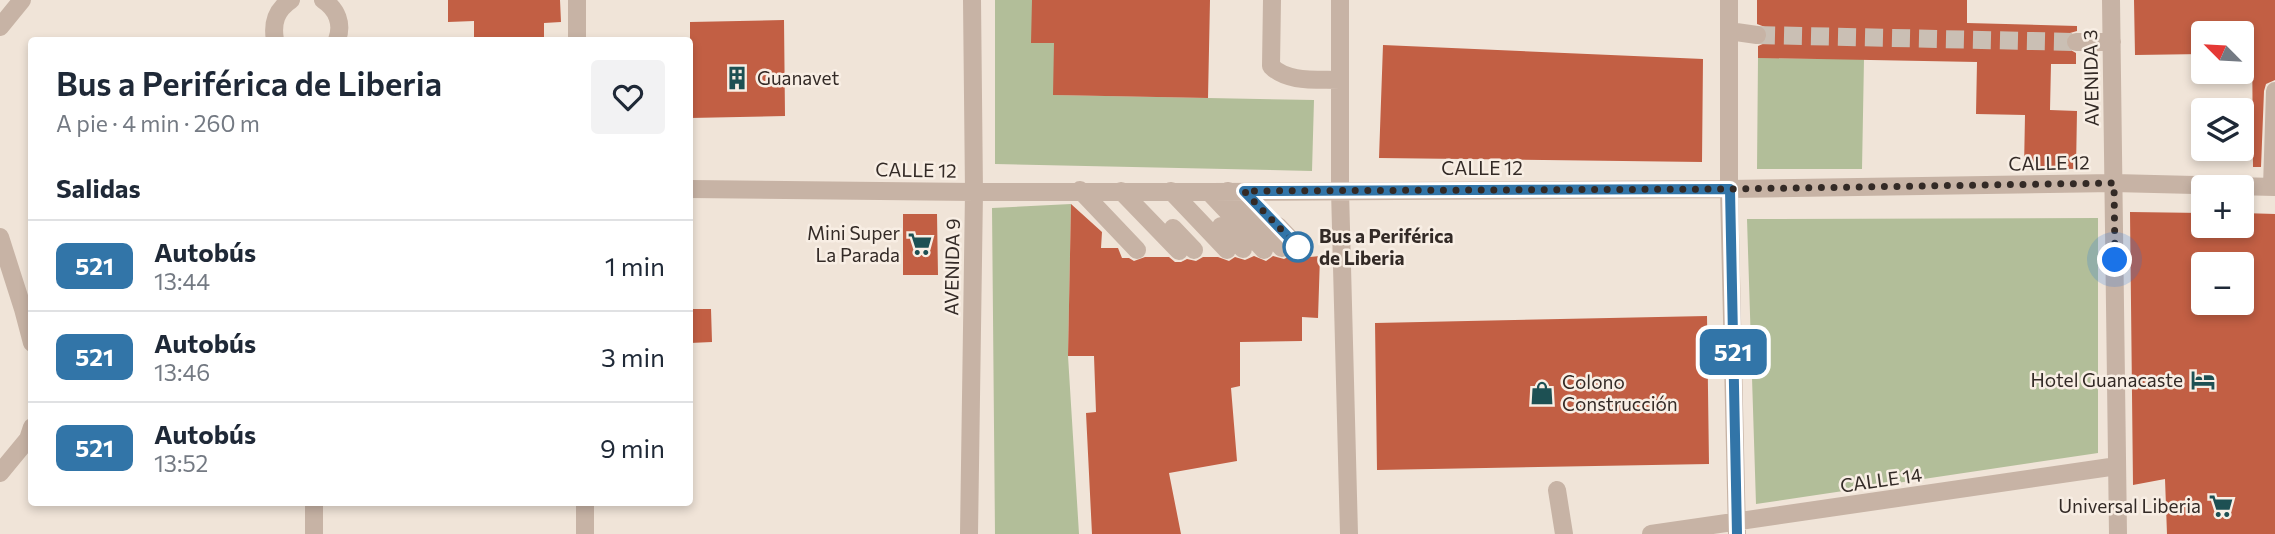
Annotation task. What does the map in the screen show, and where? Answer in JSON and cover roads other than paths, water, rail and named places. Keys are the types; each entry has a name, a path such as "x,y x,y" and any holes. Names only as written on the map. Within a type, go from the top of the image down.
{"street":[{"path":"0,27 22,0"},
{"path":"274,37 275,18 280,9 291,0"},
{"path":"323,0 336,13 340,23 338,37"},
{"path":"577,0 577,37"},
{"name":"AVENIDA 9","path":"969,534 974,192 972,0"},
{"path":"1272,0 1271,66 1278,74 1287,77 1340,80"},
{"path":"1340,0 1340,190 1349,534"},
{"path":"1729,0 1737,528"},
{"name":"AVENIDA 3","path":"2111,0 2119,534"},
{"path":"1729,31 1757,35"},
{"path":"2076,42 2112,43"},
{"path":"2274,187 2275,91"},
{"name":"CALLE 12","path":"693,188 1209,192 1730,189 2114,183 2274,187"},
{"path":"1132,191 1188,250"},
{"path":"1132,191 1188,250"},
{"path":"1132,191 1188,250"},
{"path":"1132,191 1188,250"},
{"path":"1236,191 1290,248"},
{"path":"1209,192 1264,250"},
{"path":"0,237 28,328"},
{"path":"0,473 28,439"},
{"name":"CALLE 14","path":"1651,534 1737,528 2118,466"},
{"path":"1557,490 1564,534"},
{"path":"314,506 314,534"},
{"path":"584,506 585,534"}],"tunnel":[{"path":"1757,35 2076,42"}],"place":[{"name":"Guanavet","path":"737,78"},
{"name":"Mini Super La Parada","path":"920,244"},
{"name":"Bus a Periférica de Liberia","path":"1298,247"},
{"name":"Hotel Guanacaste","path":"2203,380"},
{"name":"Colono Construcción","path":"1542,393"},
{"name":"Universal Liberia","path":"2221,506"}]}
